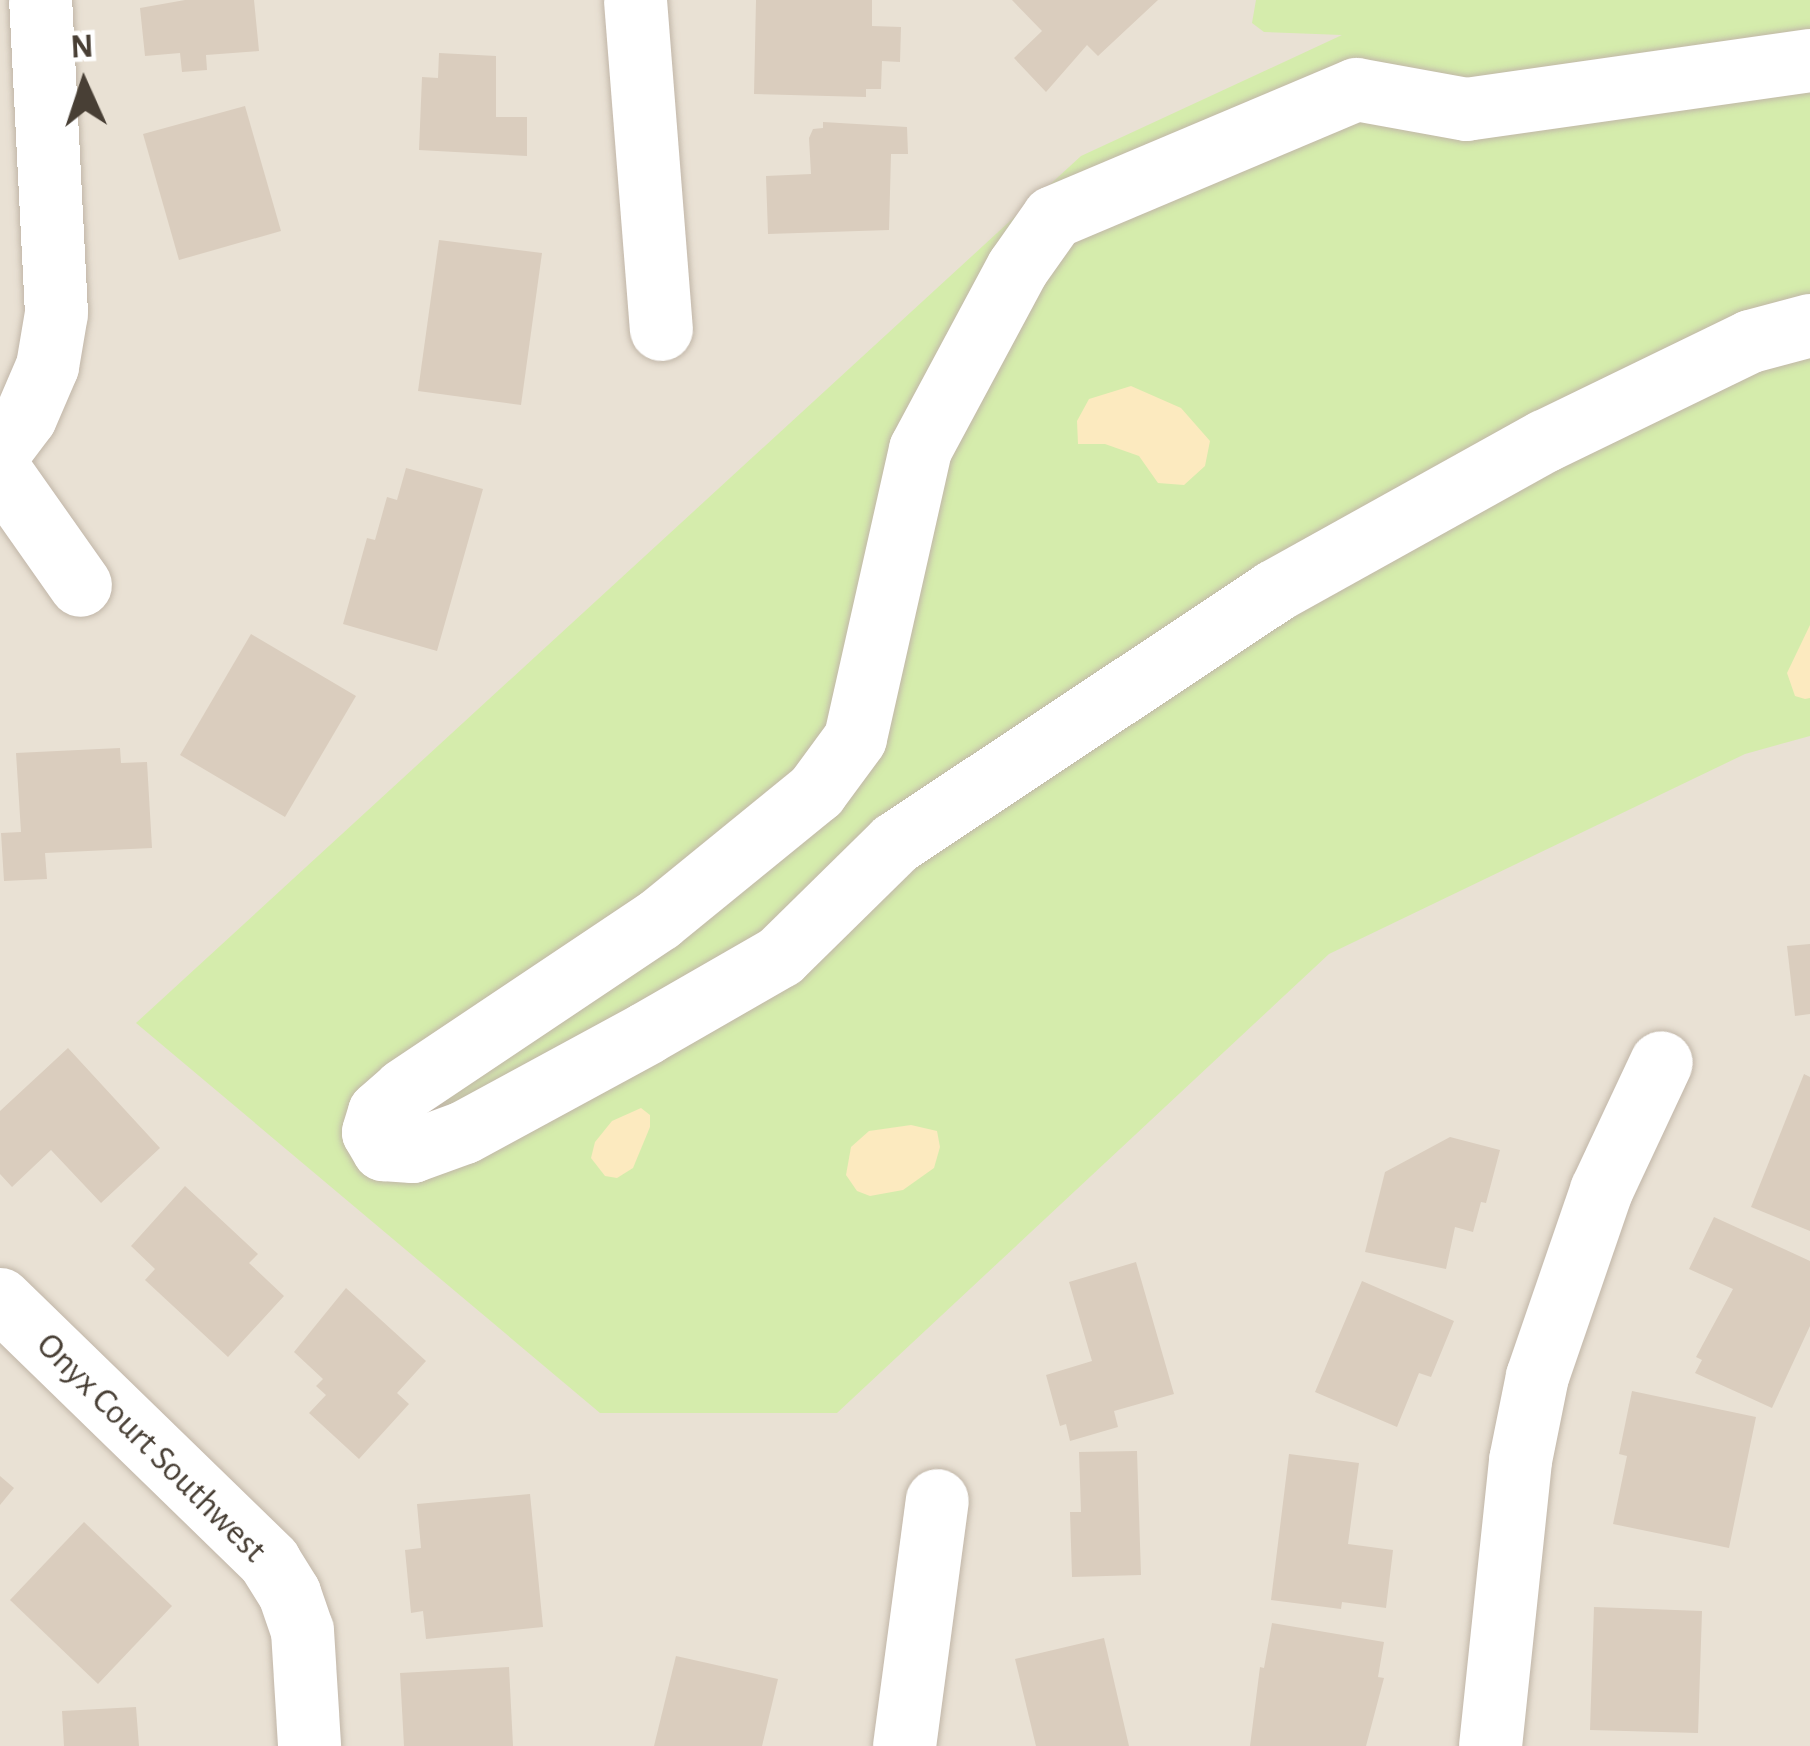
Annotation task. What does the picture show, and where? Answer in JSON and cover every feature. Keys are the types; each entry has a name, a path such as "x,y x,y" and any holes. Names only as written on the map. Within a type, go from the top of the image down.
{"street":[{"path":"0,450 25,417 47,366 56,313 40,0"},
{"path":"635,0 661,329"},
{"path":"1810,60 1466,109 1356,89 1053,217 1017,268 920,449 855,738 816,790 659,919 404,1090 379,1112 373,1132 383,1149 412,1150 464,1132 646,1033 780,956 895,843 1274,592 1544,441 1750,341 1810,325"},
{"path":"0,471 80,584"},
{"path":"1490,1746 1520,1460 1537,1376 1601,1190 1661,1062"},
{"name":"Onyx Court Southwest","path":"0,1299 268,1561 290,1594 302,1630 309,1746"},
{"path":"904,1746 937,1500"}],"shaded area":[{"path":"0,0 1810,0 1810,1746 0,1746"}],"green space":[{"path":"1256,0 1810,0 1810,736 1745,754 1329,954 837,1413 600,1413 136,1023 1081,156 1342,35 1264,32 1252,23"}],"sand":[{"path":"1131,386 1181,408 1210,441 1205,466 1184,485 1158,483 1139,456 1105,444 1078,444 1077,421 1089,399"},
{"path":"1810,625 1810,698 1805,699 1795,696 1787,673"},
{"path":"641,1108 650,1115 650,1127 633,1168 617,1178 605,1176 591,1158 595,1142 612,1121"},
{"path":"911,1125 937,1131 940,1147 934,1168 903,1190 870,1196 857,1191 846,1175 851,1147 869,1131"}],"building":[{"path":"185,0 254,0 259,51 206,55 207,70 182,72 180,53 145,56 140,8"},
{"path":"756,0 872,0 872,26 901,27 900,62 882,61 881,89 866,89 866,97 754,94"},
{"path":"1012,0 1158,0 1098,56 1087,45 1046,92 1014,58 1042,31"},
{"path":"439,53 496,56 496,117 527,117 527,156 419,150 422,77 438,78"},
{"path":"245,106 281,231 179,260 143,134"},
{"path":"823,122 907,127 908,154 891,154 889,230 768,234 766,176 811,174 809,138 813,129 823,128"},
{"path":"439,240 542,253 521,405 418,391"},
{"path":"406,468 483,489 437,651 343,624 367,538 375,540 387,497 397,500"},
{"path":"251,634 356,696 285,817 180,755"},
{"path":"120,748 121,763 147,762 152,848 45,853 47,879 4,881 1,833 21,832 16,753"},
{"path":"1810,944 1810,1014 1795,1016 1787,946"},
{"path":"68,1048 160,1148 101,1203 51,1150 12,1187 0,1174 0,1111"},
{"path":"1804,1074 1810,1077 1810,1231 1751,1207"},
{"path":"1450,1137 1500,1150 1473,1232 1455,1227 1446,1269 1365,1252 1385,1172"},
{"path":"185,1186 258,1254 249,1263 284,1296 228,1357 145,1280 155,1269 131,1246"},
{"path":"1714,1217 1810,1261 1810,1326 1772,1408 1695,1373 1702,1360 1696,1357 1733,1289 1689,1269"},
{"path":"1136,1262 1174,1394 1114,1411 1118,1427 1070,1441 1066,1424 1060,1426 1046,1375 1092,1361 1069,1282"},
{"path":"1362,1281 1454,1321 1431,1377 1419,1373 1397,1427 1315,1392"},
{"path":"346,1288 426,1361 397,1393 409,1404 359,1459 309,1413 326,1395 316,1386 323,1379 294,1352"},
{"path":"1632,1391 1756,1417 1729,1548 1613,1524 1627,1456 1619,1454"},
{"path":"1137,1451 1141,1575 1072,1577 1070,1512 1081,1512 1079,1452"},
{"path":"1289,1454 1359,1463 1348,1544 1393,1550 1386,1608 1342,1602 1341,1609 1271,1600"},
{"path":"0,1476 14,1488 0,1505"},
{"path":"530,1494 543,1627 426,1639 423,1611 411,1613 405,1550 421,1548 417,1504"},
{"path":"84,1522 172,1606 98,1684 10,1600"},
{"path":"1594,1607 1702,1611 1698,1733 1590,1730"},
{"path":"1272,1623 1384,1642 1378,1677 1384,1678 1366,1746 1250,1746 1260,1667 1264,1668"},
{"path":"1104,1638 1129,1746 1036,1746 1015,1659"},
{"path":"676,1656 778,1679 762,1746 654,1746"},
{"path":"509,1667 513,1746 404,1746 400,1673"},
{"path":"136,1707 139,1746 64,1746 62,1711"}]}
